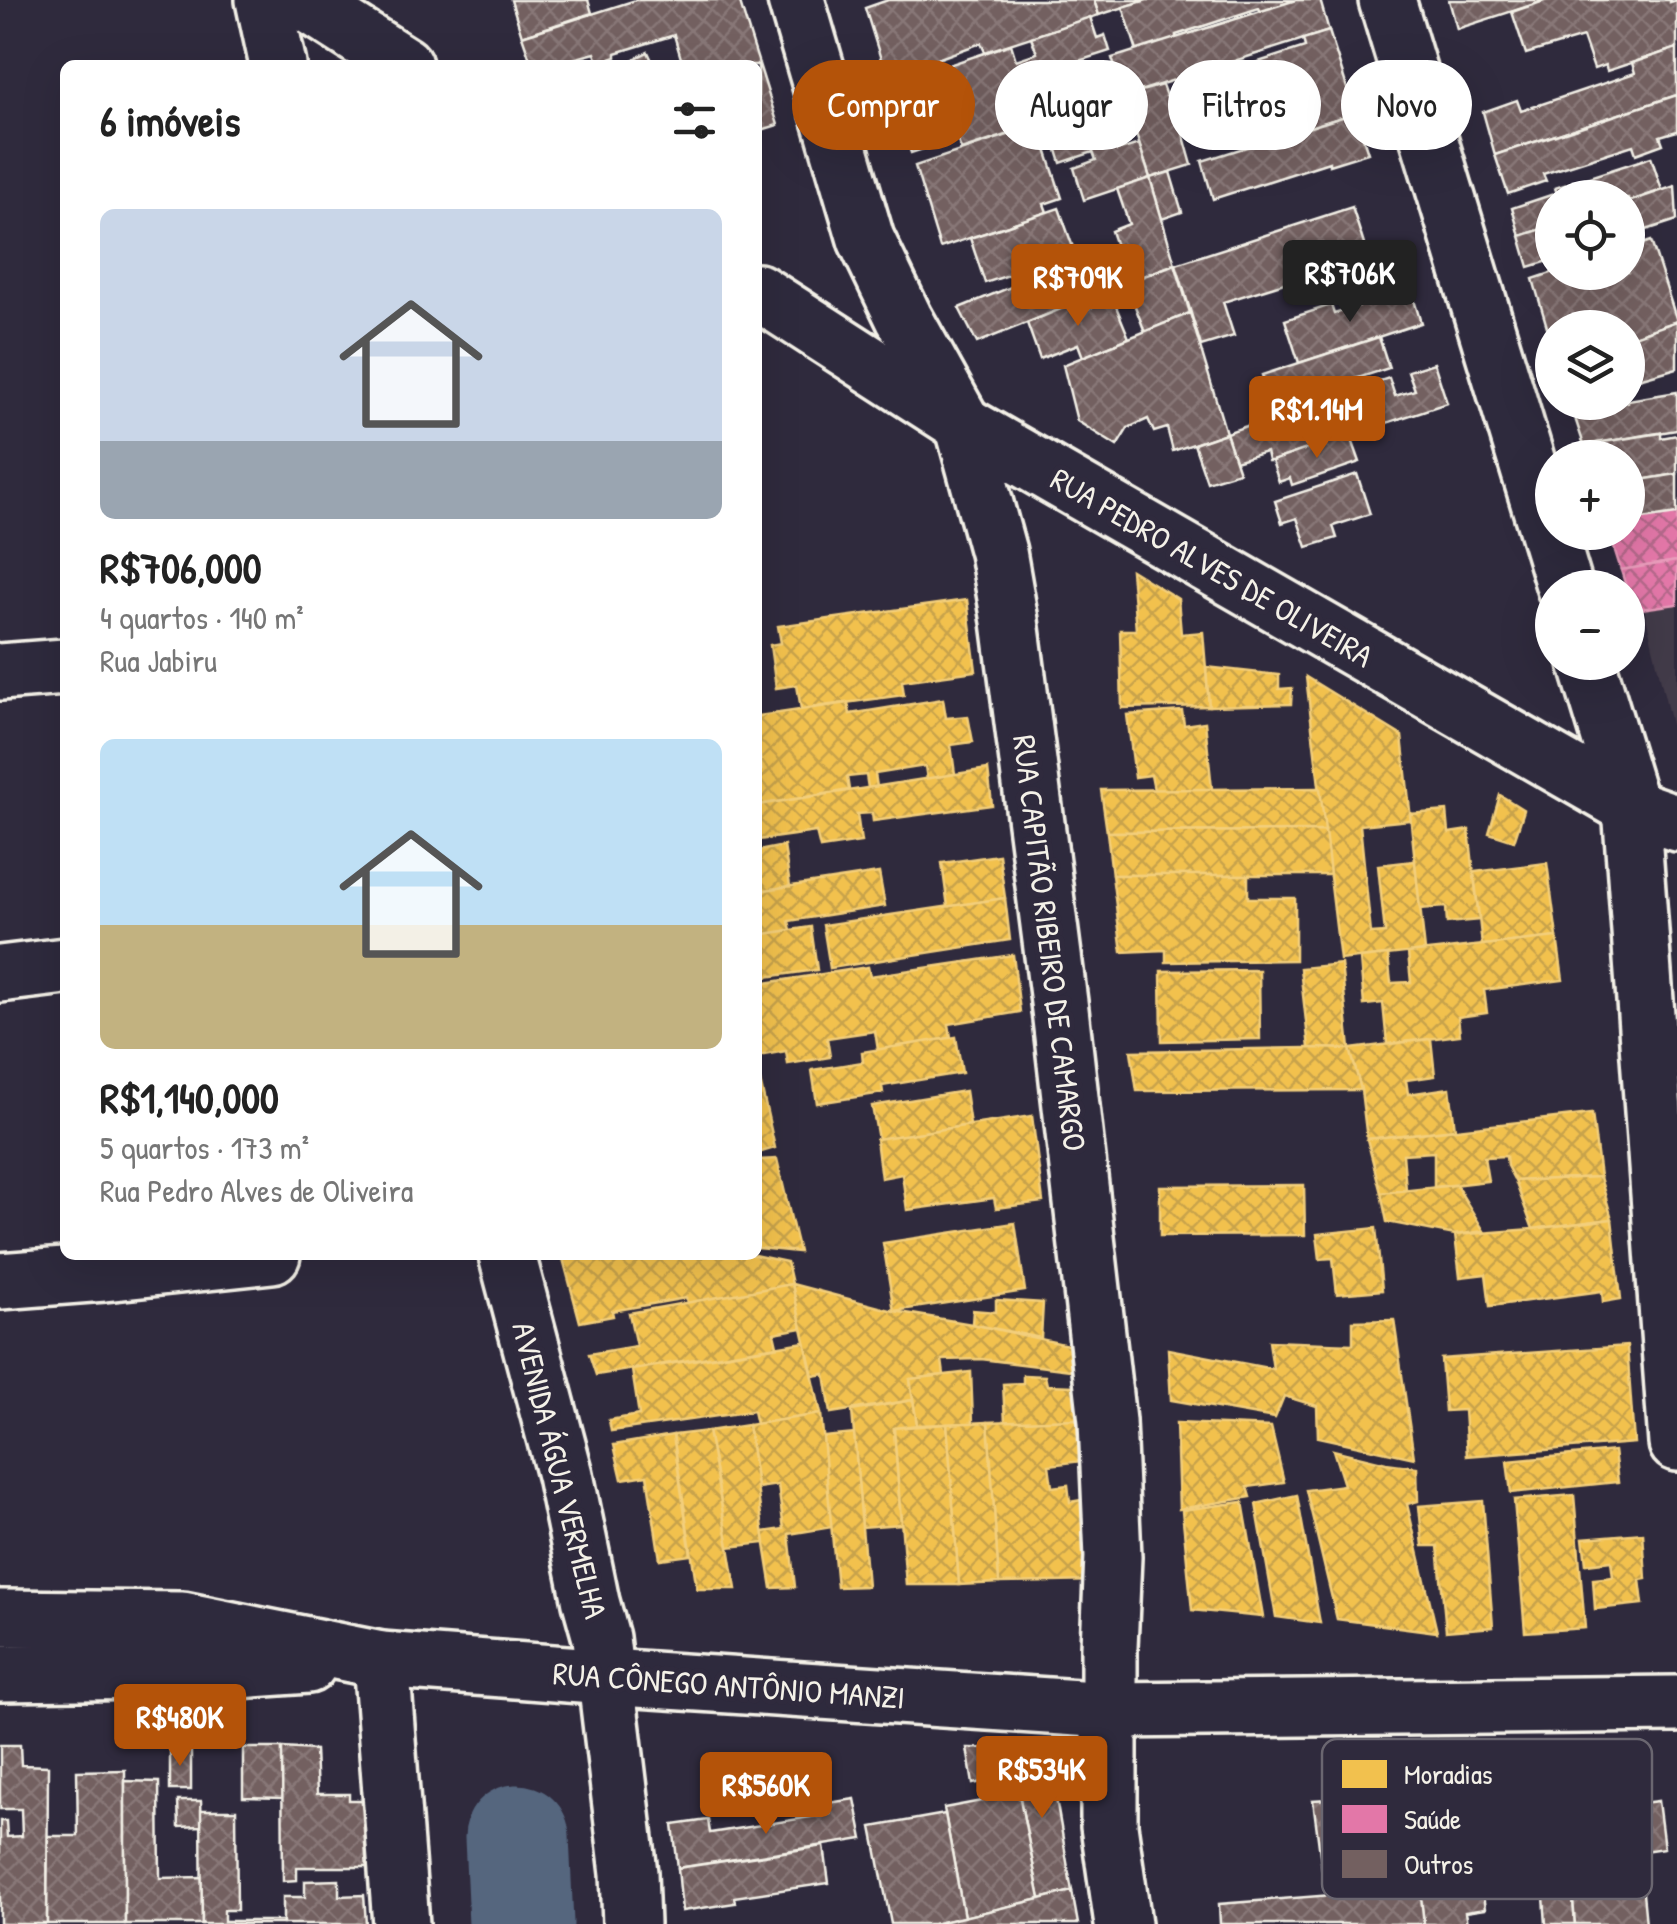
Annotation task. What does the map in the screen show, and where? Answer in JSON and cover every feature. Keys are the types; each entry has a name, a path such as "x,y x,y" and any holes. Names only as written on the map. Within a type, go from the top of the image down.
{"street":[{"path":"264,0 277,60"},
{"path":"302,0 396,60"},
{"name":"RUA CAPITÃO RIBEIRO DE CAMARGO","path":"796,0 866,239 904,318 964,424 998,552 1010,621 1107,1421 1114,1558 1109,1647 1109,1826 1123,1924"},
{"path":"1387,0 1560,570"},
{"name":"RUA PEDRO ALVES DE OLIVEIRA","path":"762,295 964,424 1654,815"},
{"path":"0,672 60,667"},
{"path":"1595,680 1654,815 1677,1444"},
{"path":"0,974 60,967"},
{"path":"0,1281 225,1260"},
{"name":"AVENIDA ÁGUA VERMELHA","path":"508,1260 565,1475 601,1638 629,1872 631,1924"},
{"name":"RUA CÔNEGO ANTÔNIO MANZI","path":"0,1618 182,1620 381,1660 1109,1710 1677,1704"},
{"path":"381,1660 402,1924"},
{"name":"RUA CÔNEGO ANTÔNIO MANZI","path":"0,1672 239,1670 381,1660"}],"shaded area":[{"path":"1677,542 1677,750 1645,612 1645,570 1635,570 1630,550 1645,550 1645,546"}],"building: Moradias":[{"path":"1131,570 1178,599 1181,634 1203,632 1209,706 1122,708 1120,630 1136,630"},
{"path":"967,600 976,671 902,681 904,695 801,709 797,685 776,688 770,645 781,643 778,626"},
{"path":"1206,667 1279,675 1279,689 1292,688 1291,704 1209,706"},
{"path":"1306,677 1402,736 1411,820 1360,825 1371,934 1385,933 1378,865 1415,861 1425,951 1340,960"},
{"path":"943,699 946,718 968,716 973,742 951,745 955,774 927,779 925,766 875,774 877,787 868,788 866,775 847,777 849,790 762,804 762,715 848,703 850,714"},
{"path":"1182,711 1184,725 1205,722 1212,789 1154,790 1151,775 1135,777 1127,715"},
{"path":"988,769 992,805 873,821 872,813 857,814 861,842 820,848 816,832 762,839 762,804"},
{"path":"1320,788 1325,831 1107,832 1101,790"},
{"path":"1500,795 1524,810 1514,841 1489,833"},
{"path":"1447,811 1449,833 1469,830 1479,920 1447,923 1446,907 1420,909 1410,814"},
{"path":"1325,831 1330,875 1112,875 1107,832"},
{"path":"784,846 790,886 762,891 762,850"},
{"path":"999,855 1005,898 948,907 942,863"},
{"path":"1547,863 1557,937 1482,945 1474,872"},
{"path":"879,873 885,906 789,921 791,930 762,934 762,890"},
{"path":"1112,875 1248,875 1248,898 1295,898 1295,960 1166,962 1166,950 1122,952"},
{"path":"1005,898 1010,940 830,968 823,925"},
{"path":"811,927 817,970 762,977 762,934"},
{"path":"1557,937 1563,980 1484,990 1487,1013 1458,1017 1460,1035 1387,1044 1383,1003 1364,1005 1360,958 1388,955 1391,983 1411,982 1408,953"},
{"path":"1013,955 1020,1012 949,1024 951,1038 878,1050 875,1031 827,1038 830,1057 788,1064 786,1051 762,1055 762,977 765,983 868,967 870,976"},
{"path":"1341,964 1350,1049 1309,1048 1300,968"},
{"path":"1259,970 1260,1039 1162,1041 1161,971"},
{"path":"956,1037 962,1073 882,1086 883,1093 817,1103 812,1070 863,1062 862,1052"},
{"path":"1431,1039 1435,1076 1406,1080 1408,1094 1450,1088 1455,1129 1367,1139 1361,1090 1350,1049"},
{"path":"1350,1049 1361,1090 1137,1091 1131,1051"},
{"path":"762,1090 775,1148 762,1152"},
{"path":"965,1091 970,1125 878,1139 872,1106"},
{"path":"1592,1114 1600,1177 1515,1181 1506,1156 1484,1157 1488,1181 1434,1187 1434,1152 1403,1154 1406,1190 1381,1193 1367,1139"},
{"path":"1032,1116 1043,1202 996,1208 994,1198 907,1210 902,1174 881,1178 876,1139"},
{"path":"777,1159 799,1252 762,1248 762,1160"},
{"path":"1600,1177 1612,1219 1533,1229 1515,1181"},
{"path":"1304,1185 1305,1235 1160,1236 1160,1186"},
{"path":"1456,1185 1484,1231 1455,1235 1387,1222 1381,1193"},
{"path":"1612,1219 1621,1299 1603,1302 1602,1291 1490,1306 1486,1274 1460,1277 1455,1235"},
{"path":"1015,1223 1025,1291 894,1311 883,1243"},
{"path":"1376,1228 1382,1290 1337,1294 1333,1258 1320,1259 1317,1234"},
{"path":"762,1257 787,1262 792,1284 687,1303 686,1298 612,1311 613,1316 580,1322 563,1260 762,1260"},
{"path":"792,1284 802,1328 774,1333 777,1346 596,1375 589,1354 636,1346 629,1313"},
{"path":"792,1284 894,1311 1068,1345 1071,1370 981,1359 942,1360 944,1375 910,1379 913,1400 831,1413 825,1374 813,1376"},
{"path":"996,1300 1043,1303 1041,1338 972,1324 973,1310 996,1312"},
{"path":"1394,1320 1414,1458 1318,1437 1317,1406 1284,1396 1275,1418 1171,1400 1168,1349 1273,1369 1269,1341 1353,1344 1353,1321"},
{"path":"805,1342 821,1414 756,1424 753,1411 611,1431 609,1420 639,1415 632,1370"},
{"path":"1627,1346 1634,1443 1467,1456 1464,1410 1445,1411 1441,1359"},
{"path":"971,1372 973,1423 917,1425 910,1379"},
{"path":"1023,1375 1045,1376 1047,1385 1074,1386 1077,1419 1005,1422 1003,1384 1023,1383"},
{"path":"913,1400 917,1425 894,1428 901,1524 862,1527 852,1411"},
{"path":"821,1414 832,1527 789,1534 795,1587 772,1588 763,1532 784,1529 778,1485 757,1488 748,1425"},
{"path":"1077,1419 1082,1461 1049,1465 1052,1487 1068,1485 1070,1502 1087,1499 1097,1581 999,1583 988,1422"},
{"path":"988,1422 999,1583 959,1585 947,1424"},
{"path":"1176,1423 1271,1427 1284,1482 1248,1487 1251,1497 1179,1509"},
{"path":"947,1424 959,1585 906,1585 894,1428"},
{"path":"748,1425 765,1543 729,1547 708,1431"},
{"path":"708,1431 736,1589 697,1589 673,1435"},
{"path":"854,1434 867,1586 837,1587 823,1437"},
{"path":"673,1435 691,1555 660,1559 647,1475 622,1479 614,1445"},
{"path":"1333,1450 1417,1467 1418,1501 1407,1504 1437,1632 1337,1619 1306,1490 1344,1485"},
{"path":"1614,1451 1618,1482 1511,1493 1507,1461"},
{"path":"1297,1495 1320,1623 1276,1617 1256,1504"},
{"path":"1574,1495 1585,1628 1525,1632 1514,1500"},
{"path":"1483,1501 1493,1627 1446,1631 1438,1546 1423,1546 1419,1506"},
{"path":"1243,1502 1263,1617 1192,1610 1182,1510"},
{"path":"1643,1533 1643,1604 1595,1609 1593,1579 1613,1577 1611,1561 1586,1564 1583,1538"}],"building: Saúde":[{"path":"1677,514 1677,561 1621,570 1615,550 1645,550 1645,519"},
{"path":"1677,561 1677,604 1645,608 1645,570 1621,570"}],"building: Outros":[{"path":"511,0 588,0 592,13 522,36"},
{"path":"636,0 739,0 758,60 682,60 674,35 616,53 616,57 607,60 597,60 595,53 573,60 530,60 522,36"},
{"path":"888,0 1094,0 1099,15 985,52 981,43 934,60 881,60 865,8"},
{"path":"1094,0 1147,0 1099,15"},
{"path":"1147,0 1296,0 1261,12 1259,8 1137,51 1123,7"},
{"path":"1296,0 1320,0 1329,31 1238,60 1168,60 1168,82 1148,88 1148,60 1112,58"},
{"path":"1449,0 1547,0 1457,29"},
{"path":"1547,0 1677,0 1677,48 1607,71 1605,65 1594,69 1583,37 1526,54 1512,12"},
{"path":"1090,17 1097,38 1105,35 1110,51 1082,60 1016,60 1037,53 1031,37"},
{"path":"1329,31 1341,69 1341,117 1321,123 1321,60 1265,60 1305,47 1303,39"},
{"path":"1011,44 1016,60 995,60 995,139 975,145 975,60 963,60"},
{"path":"1677,48 1677,95 1495,155 1483,112 1517,100 1521,111 1635,73 1632,63"},
{"path":"648,52 652,60 632,60"},
{"path":"762,74 778,125 762,130"},
{"path":"1162,85 1168,95 1168,150 1188,150 1192,165 1150,178 1141,150 1148,150 1148,89"},
{"path":"1677,95 1677,131 1660,136 1663,144 1636,154 1633,145 1543,174 1546,180 1535,180 1535,185 1508,194 1495,155"},
{"path":"1341,117 1341,150 1368,153 1213,199 1202,161 1237,150 1321,150 1321,124"},
{"path":"995,139 995,150 1046,150 1062,198 1044,204 1047,212 940,248 915,166 963,150 975,150 975,146"},
{"path":"1057,150 1141,150 1150,178 1084,200 1074,168 1096,160 1093,152 1061,163"},
{"path":"1651,157 1662,190 1645,196 1645,180 1580,180"},
{"path":"1170,172 1182,212 1162,219 1150,178"},
{"path":"1150,178 1175,264 1140,277 1130,248 1118,252 1111,231 1129,224 1117,189"},
{"path":"1675,186 1677,220 1645,230 1645,196"},
{"path":"1535,200 1535,231 1520,236 1512,208"},
{"path":"1352,207 1368,257 1223,302 1234,336 1201,346 1176,264"},
{"path":"1059,208 1075,253 985,283 970,238"},
{"path":"1535,231 1535,265 1529,267 1520,236"},
{"path":"1651,241 1677,321 1645,332 1645,310 1542,310 1536,290 1645,290 1645,243"},
{"path":"1095,255 1108,290 977,343 959,308 1023,282 1026,289 1076,269 1074,263"},
{"path":"1175,264 1190,313 1145,332 1126,283"},
{"path":"1411,290 1421,323 1299,363 1285,320 1331,305 1334,314"},
{"path":"1113,299 1129,338 1083,357 1078,344 1040,359 1027,323 1080,301 1085,310"},
{"path":"1190,313 1226,433 1173,451 1167,428 1154,432 1148,419 1128,428 1117,446 1077,421 1063,365"},
{"path":"1677,321 1677,368 1645,377 1645,332"},
{"path":"1379,337 1389,368 1272,406 1262,375"},
{"path":"1434,363 1447,403 1272,461 1268,461 1266,452 1235,461 1226,433 1302,407 1304,413 1334,402 1333,396 1389,378 1395,396 1415,390 1408,371"},
{"path":"1677,392 1677,430 1615,440 1582,440 1576,420 1645,420 1645,397"},
{"path":"1226,433 1239,472 1207,482 1194,444"},
{"path":"1661,433 1661,438 1677,435 1677,474 1645,479 1645,440 1616,440"},
{"path":"1350,434 1360,462 1292,485 1290,478 1279,482 1272,461"},
{"path":"1357,474 1370,514 1333,526 1337,538 1307,547 1297,518 1282,523 1275,501"},
{"path":"1677,474 1677,514 1645,519 1645,479"},
{"path":"0,1745 20,1745 21,1765 48,1766 47,1924 0,1924 0,1821 6,1821 7,1837 22,1836 21,1809 0,1809"},
{"path":"170,1747 191,1747 191,1790 170,1790"},
{"path":"243,1748 282,1748 283,1798 243,1797"},
{"path":"282,1748 315,1750 317,1794 349,1794 349,1800 369,1800 371,1867 297,1867 297,1880 283,1881"},
{"path":"967,1748 1010,1749 1015,1775 973,1784"},
{"path":"1010,1749 1044,1749 1072,1891 1040,1899"},
{"path":"125,1770 125,1924 47,1924 48,1836 78,1836 77,1771"},
{"path":"125,1781 159,1782 160,1878 202,1877 202,1924 125,1924"},
{"path":"1019,1794 1040,1899 964,1917 944,1808"},
{"path":"855,1799 863,1839 678,1868 673,1825 708,1820 710,1833 830,1814 828,1803"},
{"path":"1322,1799 1322,1869 1313,1800"},
{"path":"178,1801 201,1801 202,1826 179,1827"},
{"path":"1658,1801 1664,1848 1652,1850 1652,1802"},
{"path":"201,1810 236,1810 237,1910 224,1910 224,1921 283,1924 202,1924"},
{"path":"945,1814 964,1917 933,1924 891,1924 872,1827"},
{"path":"824,1846 829,1883 734,1897 735,1903 682,1911 678,1868"},
{"path":"339,1880 339,1896 364,1895 366,1924 283,1924 283,1897 305,1897 305,1881"},
{"path":"1072,1891 1078,1924 933,1924 1040,1899"},
{"path":"1322,1896 1322,1899 1421,1899 1424,1924 1220,1924 1219,1904"},
{"path":"1421,1899 1484,1899 1485,1909 1465,1912 1467,1924 1424,1924"},
{"path":"1544,1899 1573,1899 1575,1924 1546,1924"},
{"path":"1573,1899 1644,1899 1646,1924 1575,1924"}],"waterway":[{"path":"517,1837 521,1924"}]}
